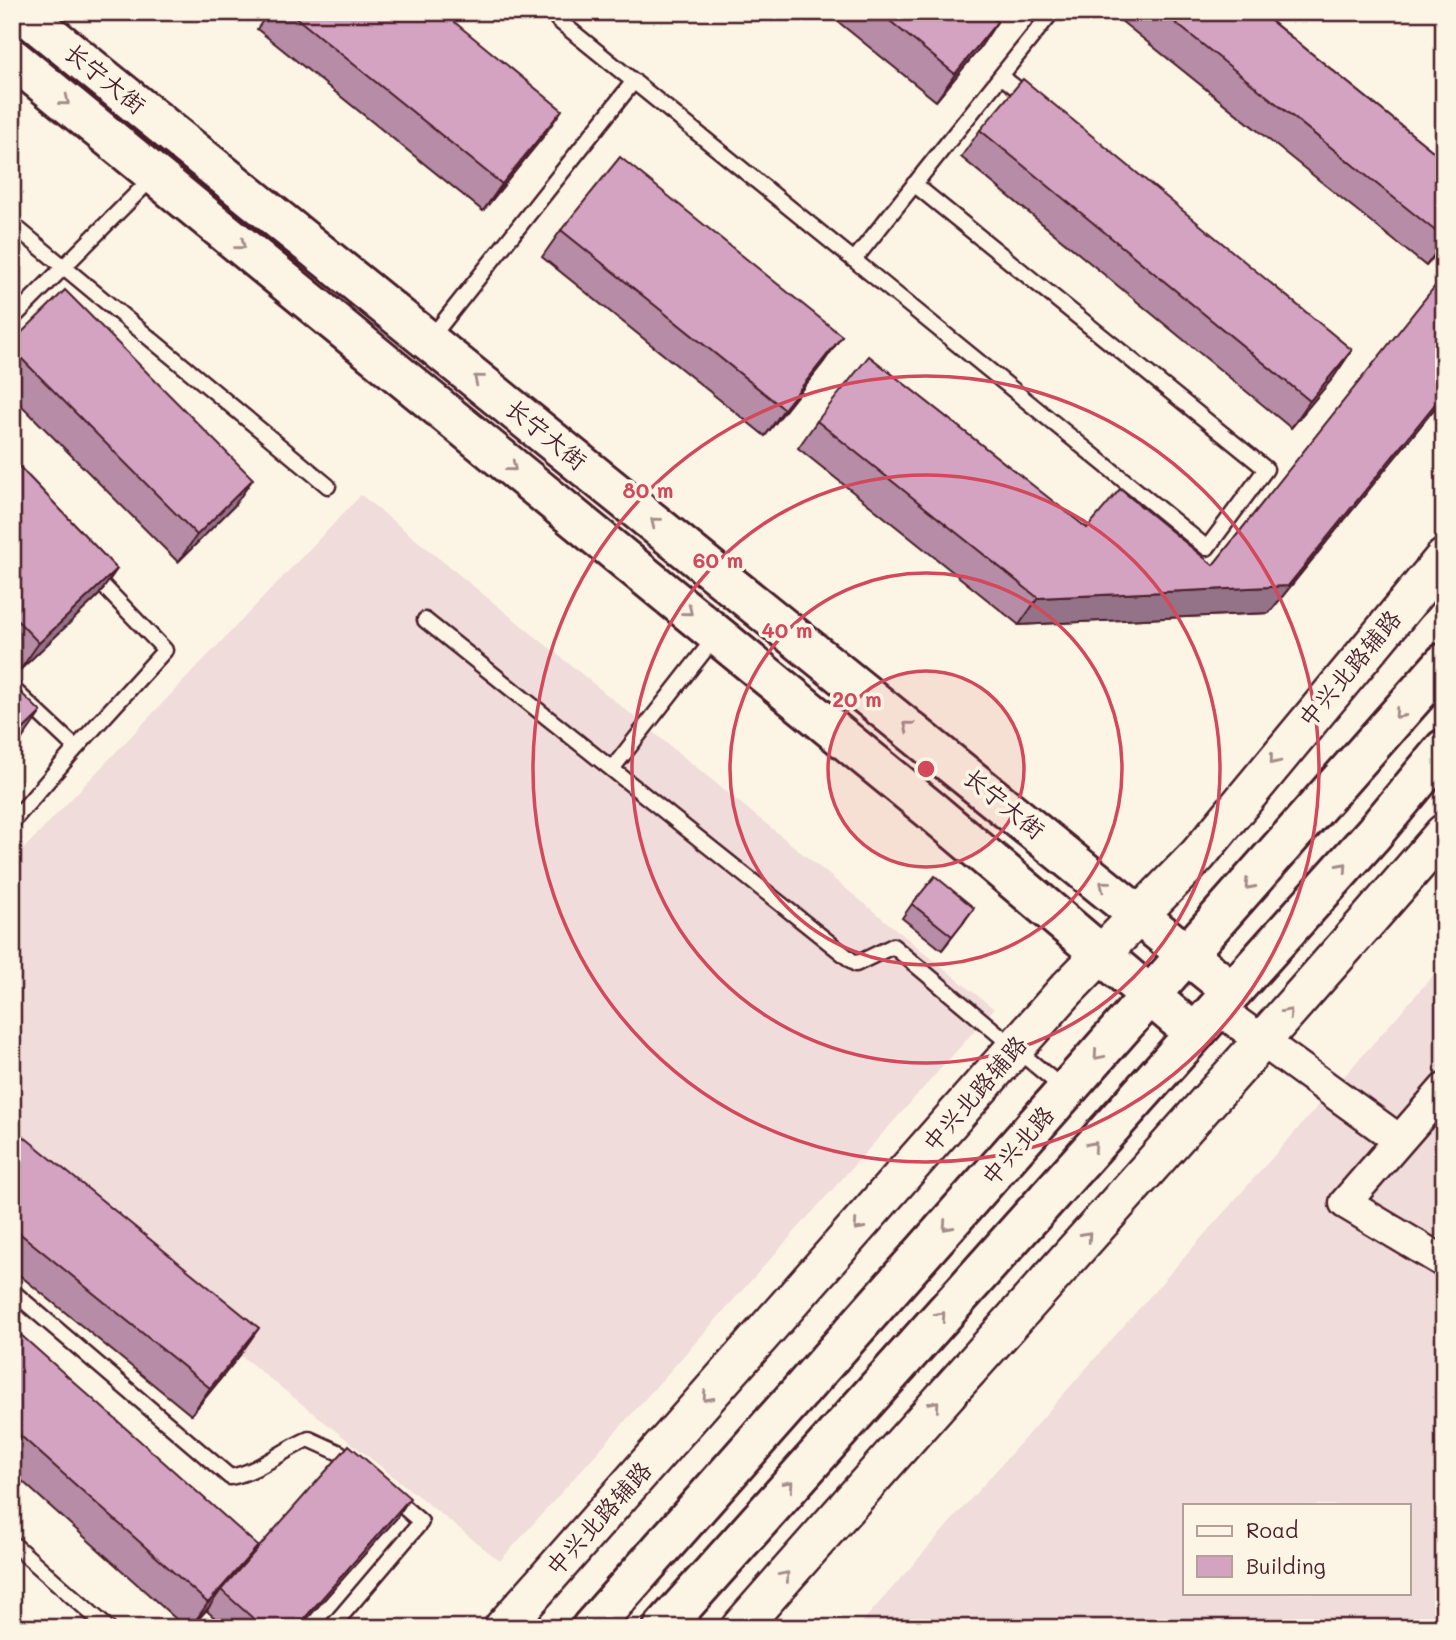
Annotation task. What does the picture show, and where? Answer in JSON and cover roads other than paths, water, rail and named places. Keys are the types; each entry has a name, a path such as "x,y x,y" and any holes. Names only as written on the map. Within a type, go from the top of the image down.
{"main road":[{"name":"长宁大街","path":"22,12 1188,953 1214,1011"},
{"name":"长宁大街","path":"12,58 717,635 1151,995 1214,1011"},
{"name":"中兴北路","path":"591,1628 1444,663"},
{"path":"663,1628 1374,833 1444,749"}],"street":[{"name":"中兴北路辅路","path":"503,1628 1015,1048 1101,953 1198,855 1444,558"},
{"path":"740,1628 956,1380 1263,1042 1444,833"},
{"path":"1214,1011 1263,1042 1399,1140"},
{"path":"1444,1089 1345,1203 1444,1262"}],"lane":[{"path":"553,12 558,20 1208,548 1266,469 914,184"},
{"path":"854,260 1052,12"},
{"path":"1001,76 1043,110"},
{"path":"429,340 634,81"},
{"path":"12,319 155,174"},
{"path":"12,224 328,486"},
{"path":"12,822 165,650 79,561"},
{"path":"425,620 856,964 893,946 1066,1091"},
{"path":"612,769 717,635"},
{"path":"12,688 76,748"},
{"path":"12,1291 230,1477 246,1474 309,1439 340,1453 421,1522 331,1628"},
{"path":"12,1543 108,1628"}]}
